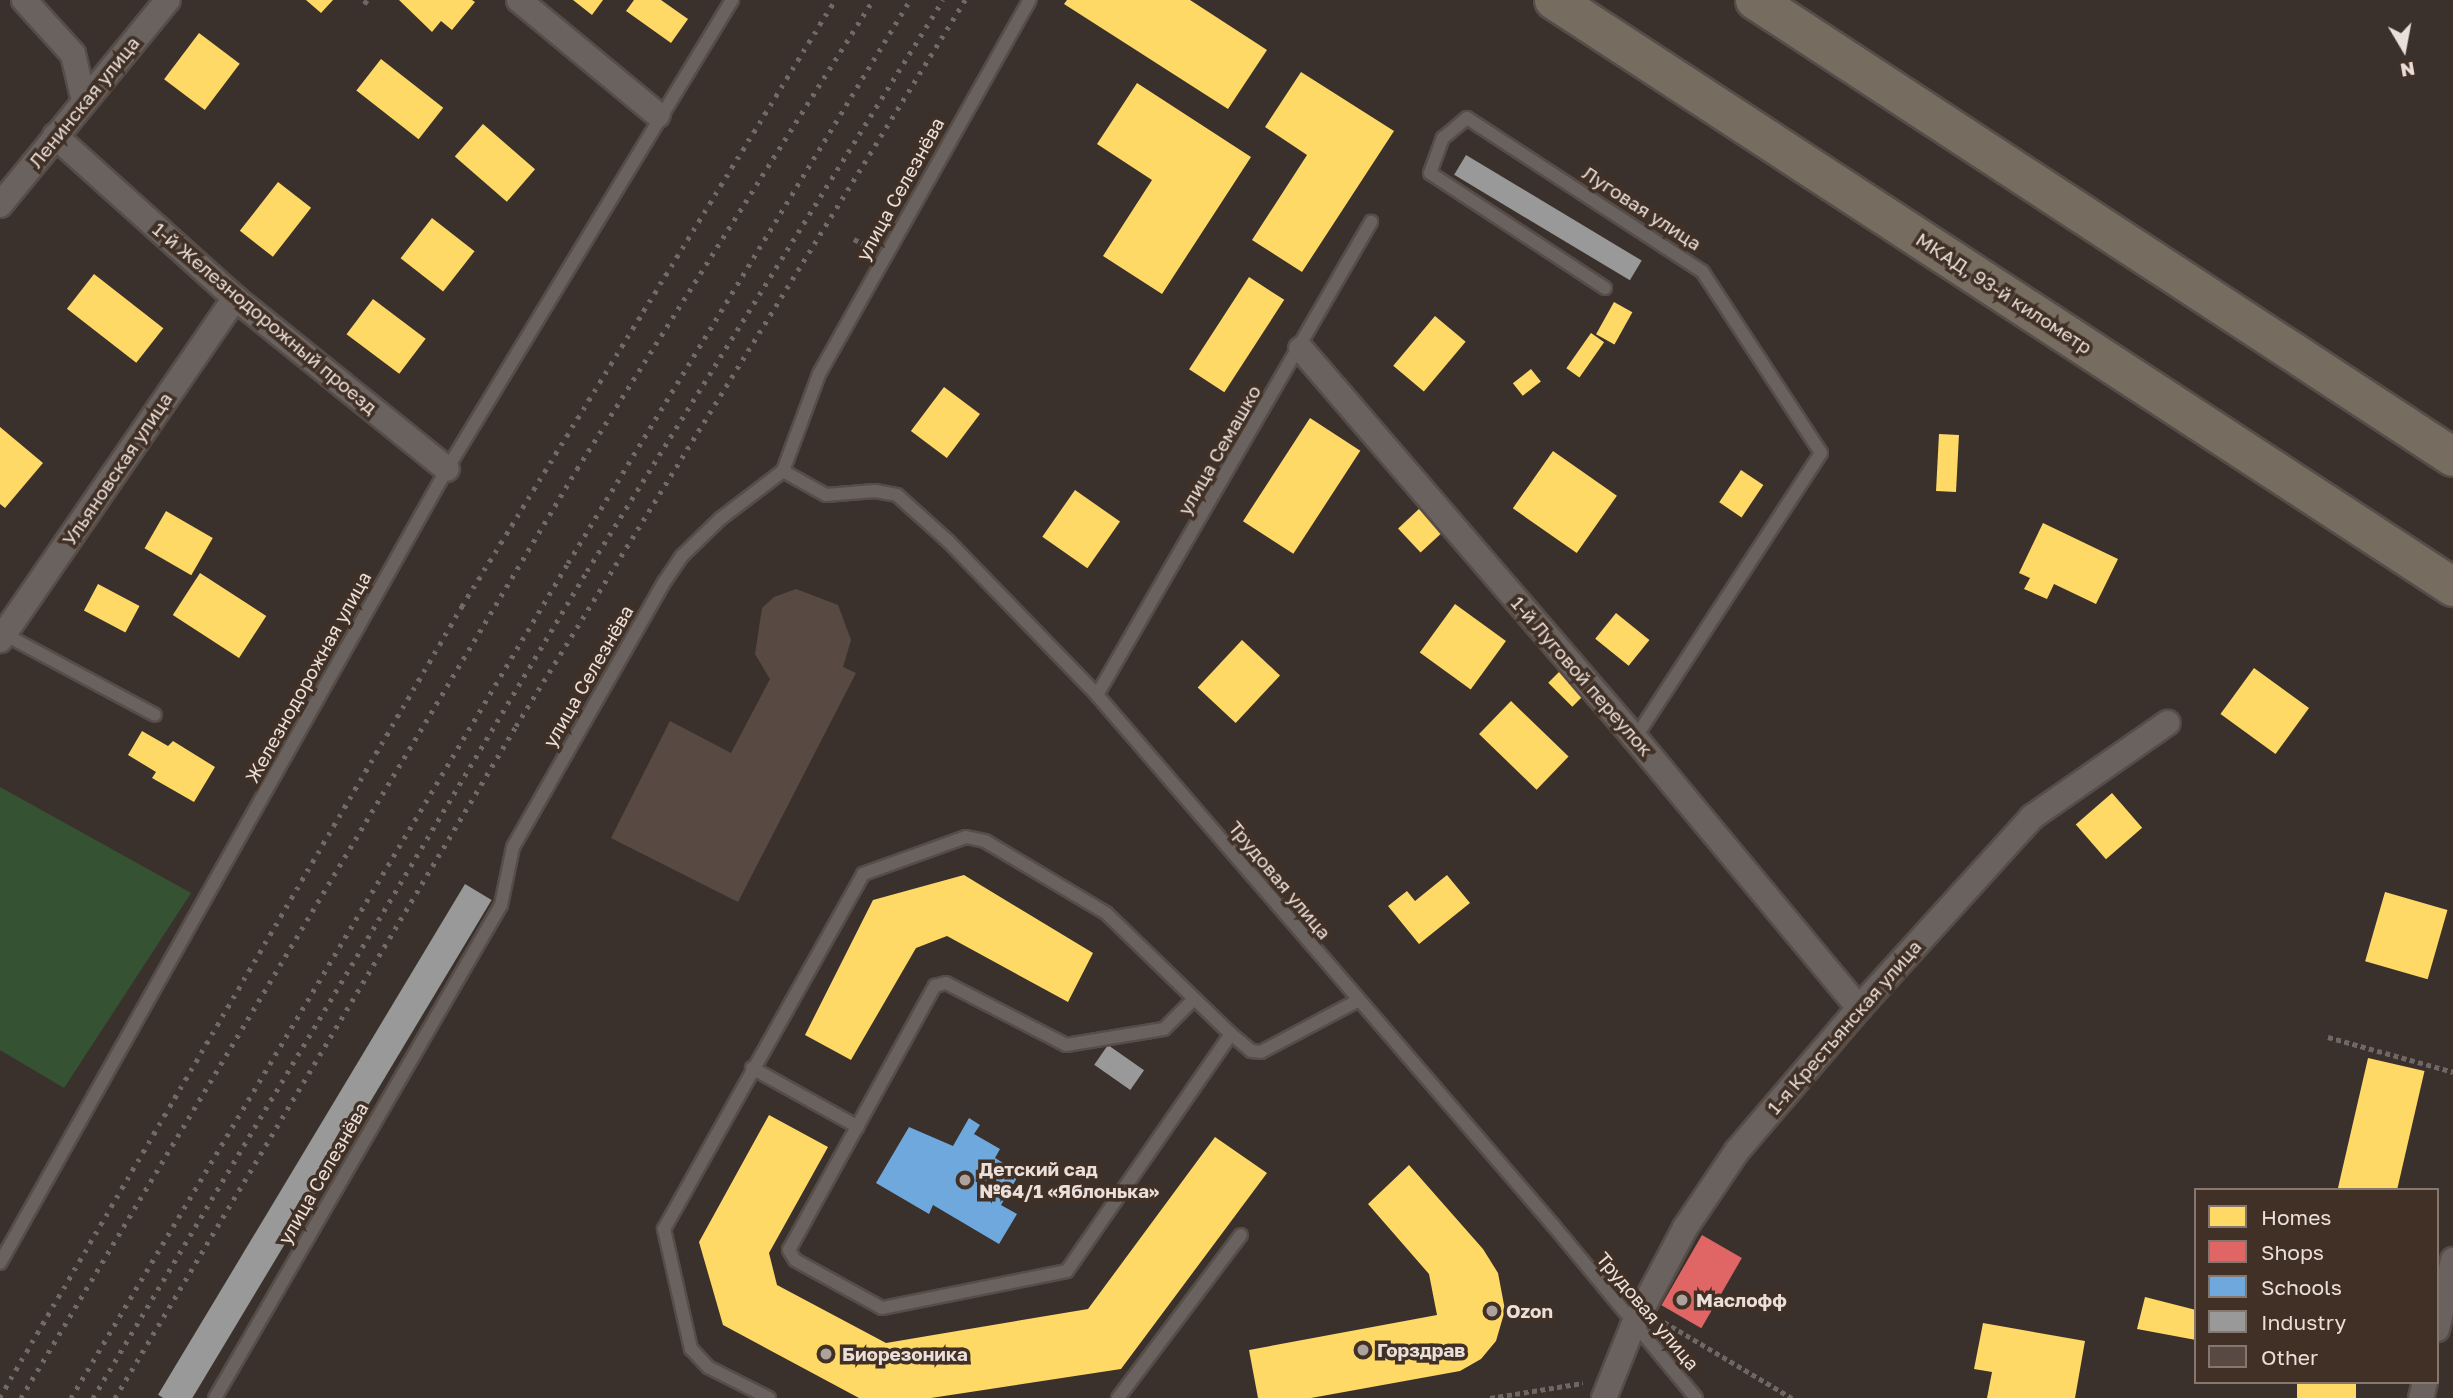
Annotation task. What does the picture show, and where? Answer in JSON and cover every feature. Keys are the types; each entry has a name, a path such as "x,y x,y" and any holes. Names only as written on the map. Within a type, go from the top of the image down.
{"highway":[{"name":"МКАД, 93-й километр","path":"1554,0 2453,586"},
{"path":"1755,0 2453,457"}],"street":[{"path":"24,0 72,54 84,101"},
{"name":"Ленинская улица","path":"0,205 168,0"},
{"path":"524,2 658,115"},
{"name":"1-й Железнодорожный проезд","path":"55,136 235,298 447,469"},
{"name":"Ульяновская улица","path":"2,637 235,298"},
{"name":"1-й Луговой переулок","path":"1301,349 1636,738 1859,1008"},
{"name":"1-я Крестьянская улица","path":"1608,1388 1637,1317 1685,1228 1737,1150 1859,1008 2032,817 2167,723"},
{"path":"2439,1320 2453,1260"}],"lane":[{"name":"Железнодорожная улица","path":"0,1263 447,469 658,115 732,0"},
{"name":"улица Селезнёва","path":"215,1398 501,905 513,847 665,581 682,556 720,519 783,471 819,374 1030,0"},
{"name":"Луговая улица","path":"1605,288 1430,173 1443,138 1467,118 1702,271 1821,453 1636,738"},
{"name":"улица Семашко","path":"1097,695 1301,349 1371,222"},
{"name":"Трудовая улица","path":"783,471 826,495 875,491 897,495 1097,695 1357,1001 1637,1317 1696,1398"},
{"path":"2,637 155,715"},
{"path":"769,1398 708,1367 691,1349 664,1229 863,874 966,837 985,841 1106,913 1192,1001 1251,1051 1261,1052 1357,1001"},
{"path":"1192,1001 1164,1030 1066,1045 940,983 790,1246 795,1260 884,1308 1056,1276 1071,1266 1231,1034"},
{"path":"752,1068 858,1127"},
{"path":"1118,1398 1241,1235"}],"path":[{"path":"2328,1037 2453,1072"},
{"path":"1637,1317 1792,1398"},
{"path":"1490,1398 1608,1388"}],"green space":[{"path":"0,787 191,893 64,1088 0,1050"}],"building: Homes":[{"path":"306,0 333,0 321,13"},
{"path":"399,0 475,2 452,30 441,21 432,32"},
{"path":"573,0 603,0 592,15"},
{"path":"634,0 661,0 688,19 671,43 626,11"},
{"path":"1067,0 1190,0 1267,50 1228,109 1064,4"},
{"path":"199,33 240,64 205,110 164,79"},
{"path":"381,59 443,108 419,139 356,91"},
{"path":"1301,72 1394,131 1302,272 1252,240 1307,155 1265,127"},
{"path":"1137,83 1251,157 1162,294 1103,256 1152,180 1097,144"},
{"path":"483,124 535,169 507,202 455,156"},
{"path":"278,182 311,208 273,257 240,231"},
{"path":"432,218 475,251 443,291 401,258"},
{"path":"94,274 163,328 136,363 67,309"},
{"path":"1249,277 1284,300 1224,392 1189,369"},
{"path":"373,299 426,339 399,374 347,334"},
{"path":"1614,302 1632,312 1614,345 1596,334"},
{"path":"1435,316 1466,342 1424,392 1393,366"},
{"path":"1591,333 1604,342 1579,377 1566,368"},
{"path":"1531,369 1541,382 1523,396 1513,383"},
{"path":"944,387 980,414 947,458 911,431"},
{"path":"1310,418 1360,451 1293,554 1243,521"},
{"path":"0,427 43,463 5,508 0,504"},
{"path":"1939,434 1959,435 1956,492 1936,491"},
{"path":"1553,451 1617,496 1577,553 1513,508"},
{"path":"1741,470 1763,485 1742,517 1719,502"},
{"path":"1075,490 1120,522 1087,568 1042,537"},
{"path":"1420,508 1443,532 1421,553 1398,528"},
{"path":"166,511 213,538 191,575 145,548"},
{"path":"2043,523 2118,559 2096,604 2054,584 2047,599 2024,589 2030,578 2019,573"},
{"path":"200,573 266,616 239,658 173,615"},
{"path":"98,584 139,606 125,633 84,610"},
{"path":"1455,604 1506,641 1471,690 1420,653"},
{"path":"1616,613 1649,640 1629,666 1595,639"},
{"path":"1242,640 1280,675 1236,723 1198,688"},
{"path":"2254,668 2309,708 2276,754 2220,714"},
{"path":"1561,670 1585,694 1572,707 1548,683"},
{"path":"1511,701 1569,757 1537,790 1479,734"},
{"path":"142,731 168,746 173,741 215,767 194,802 152,778 156,772 128,755"},
{"path":"2112,793 2142,828 2106,859 2076,824"},
{"path":"964,875 1093,953 1068,1002 947,936 916,948 851,1060 805,1035 873,900"},
{"path":"1447,875 1470,903 1419,944 1388,906 1407,891 1415,901"},
{"path":"2385,892 2447,910 2428,979 2365,961"},
{"path":"2368,1058 2425,1071 2398,1188 2338,1188"},
{"path":"769,1115 828,1147 769,1253 777,1285 886,1343 1088,1309 1215,1137 1267,1173 1121,1369 931,1398 859,1398 723,1325 699,1242"},
{"path":"1409,1165 1483,1249 1498,1273 1505,1310 1496,1341 1481,1359 1460,1371 1311,1398 1258,1398 1249,1350 1437,1315 1429,1274 1368,1204"},
{"path":"2145,1297 2194,1309 2194,1340 2137,1329"},
{"path":"1983,1323 2085,1341 2075,1398 1987,1398 1992,1372 1974,1369"},
{"path":"2297,1384 2356,1384 2356,1398 2297,1398"}],"building: Shops":[{"path":"1702,1235 1742,1258 1701,1328 1662,1305"}],"building: Schools":[{"path":"969,1118 980,1125 974,1134 1000,1149 995,1158 1020,1173 1001,1205 1017,1214 999,1244 933,1205 929,1214 876,1183 909,1127 953,1146"}],"building: Industry":[{"path":"1466,155 1642,261 1630,280 1454,175"},
{"path":"465,884 492,900 192,1398 163,1398 158,1395"},
{"path":"1108,1045 1144,1070 1130,1090 1094,1065"}],"building: Other":[{"path":"796,589 838,605 851,640 843,667 856,673 738,902 611,838 670,721 731,753 770,679 755,654 762,608 774,597"}],"railway":[{"path":"0,1397 462,606 835,0"},
{"path":"21,1398 577,469 873,0"},
{"path":"71,1398 568,563 910,0"},
{"path":"93,1398 587,571 943,0"},
{"path":"115,1398 516,726 965,0"}],"place":[{"name":"Детский сад №64/1 «Яблонька»","path":"965,1180"},
{"name":"Маслофф","path":"1682,1300"},
{"name":"Ozon","path":"1492,1311"},
{"name":"Горздрав","path":"1363,1350"},
{"name":"Биорезоника","path":"826,1354"}]}
